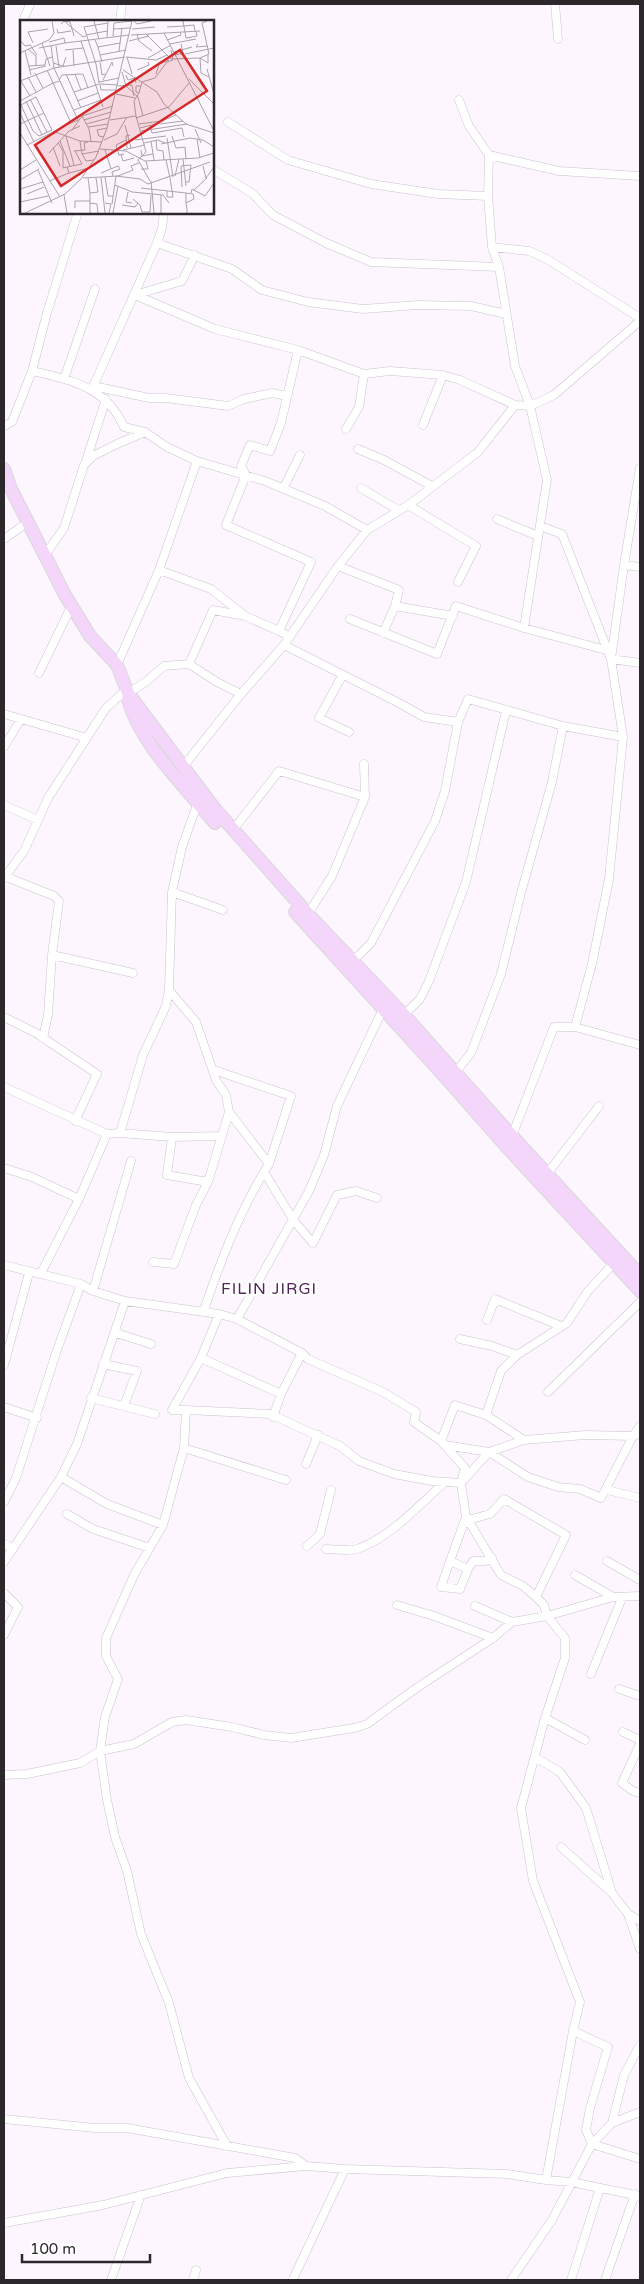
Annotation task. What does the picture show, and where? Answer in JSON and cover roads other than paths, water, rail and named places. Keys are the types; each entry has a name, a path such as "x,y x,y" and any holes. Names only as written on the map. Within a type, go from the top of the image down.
{"main road":[{"path":"4,469 12,489 65,595 90,636 117,665 133,718 172,773 383,1009 593,1232 640,1275"},
{"path":"4,485 22,527 86,638 110,667 126,692 232,830 352,962 404,1015 547,1174 593,1232 614,1263 640,1291"}],"street":[{"path":"23,20 30,4"},
{"path":"120,20 122,4"},
{"path":"555,4 558,39"},
{"path":"459,100 469,126 489,155 488,196 492,247 499,267 515,366 530,406 547,480 524,628"},
{"path":"228,122 288,160 307,166 371,184 438,194 488,196"},
{"path":"489,155 559,171 640,176"},
{"path":"214,170 252,193 273,215 326,243 371,262 499,267"},
{"path":"4,426 12,422 32,371 77,214"},
{"path":"92,389 157,243 164,214"},
{"path":"157,243 232,269 262,290 308,302 363,309 418,305 471,306 506,314"},
{"path":"135,295 215,329 298,350 364,374 398,371 443,375 460,380 515,404 530,406 554,395 640,319 547,259 529,251 492,247"},
{"path":"135,295 182,281 195,255"},
{"path":"64,379 95,289"},
{"path":"246,475 241,466 250,445 270,451 281,423 298,350"},
{"path":"32,371 64,379 92,389 106,399 118,413 124,428 146,432 167,447 197,461 246,475 326,506 367,530"},
{"path":"346,429 359,407 364,374"},
{"path":"423,425 443,375"},
{"path":"92,389 98,387 149,398 166,398 228,406 244,399 272,393 287,396"},
{"path":"45,555 64,528 106,399"},
{"path":"183,767 241,694 284,645 338,566 367,530 408,504 478,452 515,404"},
{"path":"84,466 93,456 146,432"},
{"path":"358,449 384,460 432,486"},
{"path":"283,489 300,455"},
{"path":"117,665 159,570 197,461"},
{"path":"575,1027 592,964 609,879 623,737 611,659 640,468"},
{"path":"246,475 226,525 311,562 279,632"},
{"path":"361,488 398,510"},
{"path":"408,504 476,546 458,582"},
{"path":"497,519 538,536"},
{"path":"540,526 562,534 611,659"},
{"path":"4,539 22,527"},
{"path":"624,565 640,567"},
{"path":"338,566 398,590 395,606 383,634"},
{"path":"159,570 211,589 245,616 289,636"},
{"path":"395,606 453,616"},
{"path":"350,619 436,654 456,606 524,628 606,650"},
{"path":"189,664 213,610 245,616"},
{"path":"39,673 69,611"},
{"path":"284,645 342,676 399,703 424,718 458,722"},
{"path":"611,659 640,663"},
{"path":"42,1038 48,1015 52,955 59,901 58,898 4,877 24,851 48,798 106,708 126,692 147,682 164,666 189,664 241,694"},
{"path":"342,676 319,718 349,732"},
{"path":"352,962 371,942 435,821 445,791 458,722 468,699 563,726 623,737"},
{"path":"404,1015 420,998 430,981 466,882 506,711"},
{"path":"4,714 87,738"},
{"path":"4,747 21,719"},
{"path":"455,1073 471,1053 501,974 520,893 552,782 563,726"},
{"path":"308,914 332,876 365,797 364,764"},
{"path":"232,830 279,772 365,797"},
{"path":"120,1133 143,1055 166,1006 169,990 172,892 182,847 198,802"},
{"path":"4,805 38,820"},
{"path":"172,892 223,910"},
{"path":"52,955 133,974"},
{"path":"153,1262 174,1264 196,1204 208,1182 229,1112 226,1095 216,1080 196,1022 169,990"},
{"path":"237,1319 294,1221 324,1155 337,1106 383,1009"},
{"path":"4,1017 36,1033 97,1074 75,1121"},
{"path":"512,1136 554,1027 575,1027 640,1045"},
{"path":"204,1310 250,1194 269,1164 291,1096 214,1070"},
{"path":"4,1087 107,1134 120,1133 172,1137 222,1136"},
{"path":"547,1174 599,1106"},
{"path":"229,1112 269,1164"},
{"path":"41,1273 79,1199 107,1134"},
{"path":"172,1137 167,1174 208,1182"},
{"path":"93,1291 131,1161"},
{"path":"4,1168 32,1177 79,1199"},
{"path":"264,1172 294,1221 313,1243 337,1195 356,1191 377,1198"},
{"path":"486,1415 501,1372 516,1355 568,1323 588,1292 614,1263"},
{"path":"4,1265 81,1284 93,1291 125,1301 204,1310 237,1319 308,1359 383,1392 416,1412 414,1422 443,1443 465,1468 461,1483 467,1519 501,1575 523,1586 536,1597 544,1605 547,1616 564,1638 565,1658 545,1718 521,1808 533,1882 580,2002 546,2180"},
{"path":"4,1362 29,1272"},
{"path":"4,1502 16,1478 37,1418 56,1353 81,1284"},
{"path":"487,1320 495,1299 561,1326"},
{"path":"4,1562 60,1477 79,1438 91,1398 116,1333 125,1301"},
{"path":"548,1392 640,1302"},
{"path":"219,1314 201,1358 172,1410 270,1414 340,1446 359,1461 385,1471 445,1482 461,1483"},
{"path":"116,1333 151,1344"},
{"path":"460,1339 492,1346 516,1355"},
{"path":"273,1417 281,1394 302,1354"},
{"path":"201,1358 281,1394"},
{"path":"103,1364 137,1371 124,1406"},
{"path":"91,1398 156,1414"},
{"path":"443,1443 455,1405 486,1415 524,1440"},
{"path":"4,1407 37,1418"},
{"path":"186,1410 184,1448 162,1525 134,1575 106,1638 106,1656 118,1679 105,1717 100,1752 115,1837 127,1871 141,1934 169,2003 189,2078 227,2146"},
{"path":"443,1443 489,1452 528,1477 550,1484 580,1489 602,1498 637,1435 640,1426"},
{"path":"306,1464 318,1435"},
{"path":"461,1483 489,1452 524,1440 585,1435 637,1435"},
{"path":"184,1448 286,1480"},
{"path":"60,1477 107,1504 162,1525"},
{"path":"326,1549 359,1549 386,1533 445,1482"},
{"path":"307,1546 320,1534 331,1490"},
{"path":"607,1490 640,1500 640,1498"},
{"path":"467,1519 490,1514 504,1499 566,1536 536,1597"},
{"path":"68,1514 93,1529 150,1548"},
{"path":"467,1519 441,1586 460,1589 473,1561 485,1561 492,1558"},
{"path":"4,1544 13,1548"},
{"path":"450,1561 468,1569"},
{"path":"607,1561 640,1580"},
{"path":"575,1575 618,1598"},
{"path":"4,1594 18,1607 4,1635"},
{"path":"4,1775 27,1774 80,1763 100,1752 134,1744 172,1722 186,1720 232,1727 264,1735 291,1738 354,1728 366,1724 492,1638 512,1622 547,1616 618,1598 640,1596"},
{"path":"591,1674 618,1598"},
{"path":"397,1605 434,1616 492,1638"},
{"path":"475,1606 512,1622"},
{"path":"619,1690 640,1695"},
{"path":"545,1718 585,1740"},
{"path":"623,1732 640,1740"},
{"path":"640,1744 622,1782 633,1791 640,1793"},
{"path":"536,1757 560,1772 586,1808 612,1893"},
{"path":"561,1847 612,1893 628,1914 640,1949"},
{"path":"628,1914 640,1920"},
{"path":"573,2031 608,2048 590,2108 586,2130 592,2144 640,2159"},
{"path":"612,2123 624,2075 640,2045"},
{"path":"511,2280 552,2220 592,2144 612,2123 640,2112"},
{"path":"4,2119 95,2128 127,2128 295,2158 306,2166"},
{"path":"4,2223 103,2204 227,2173 306,2166 507,2174 571,2182 638,2195 605,2280"},
{"path":"293,2280 345,2169"},
{"path":"571,2280 600,2188"},
{"path":"111,2280 141,2195"},
{"path":"193,2280 196,2270"}],"district":[{"name":"FILIN JIRGI","path":"269,1288"}]}
